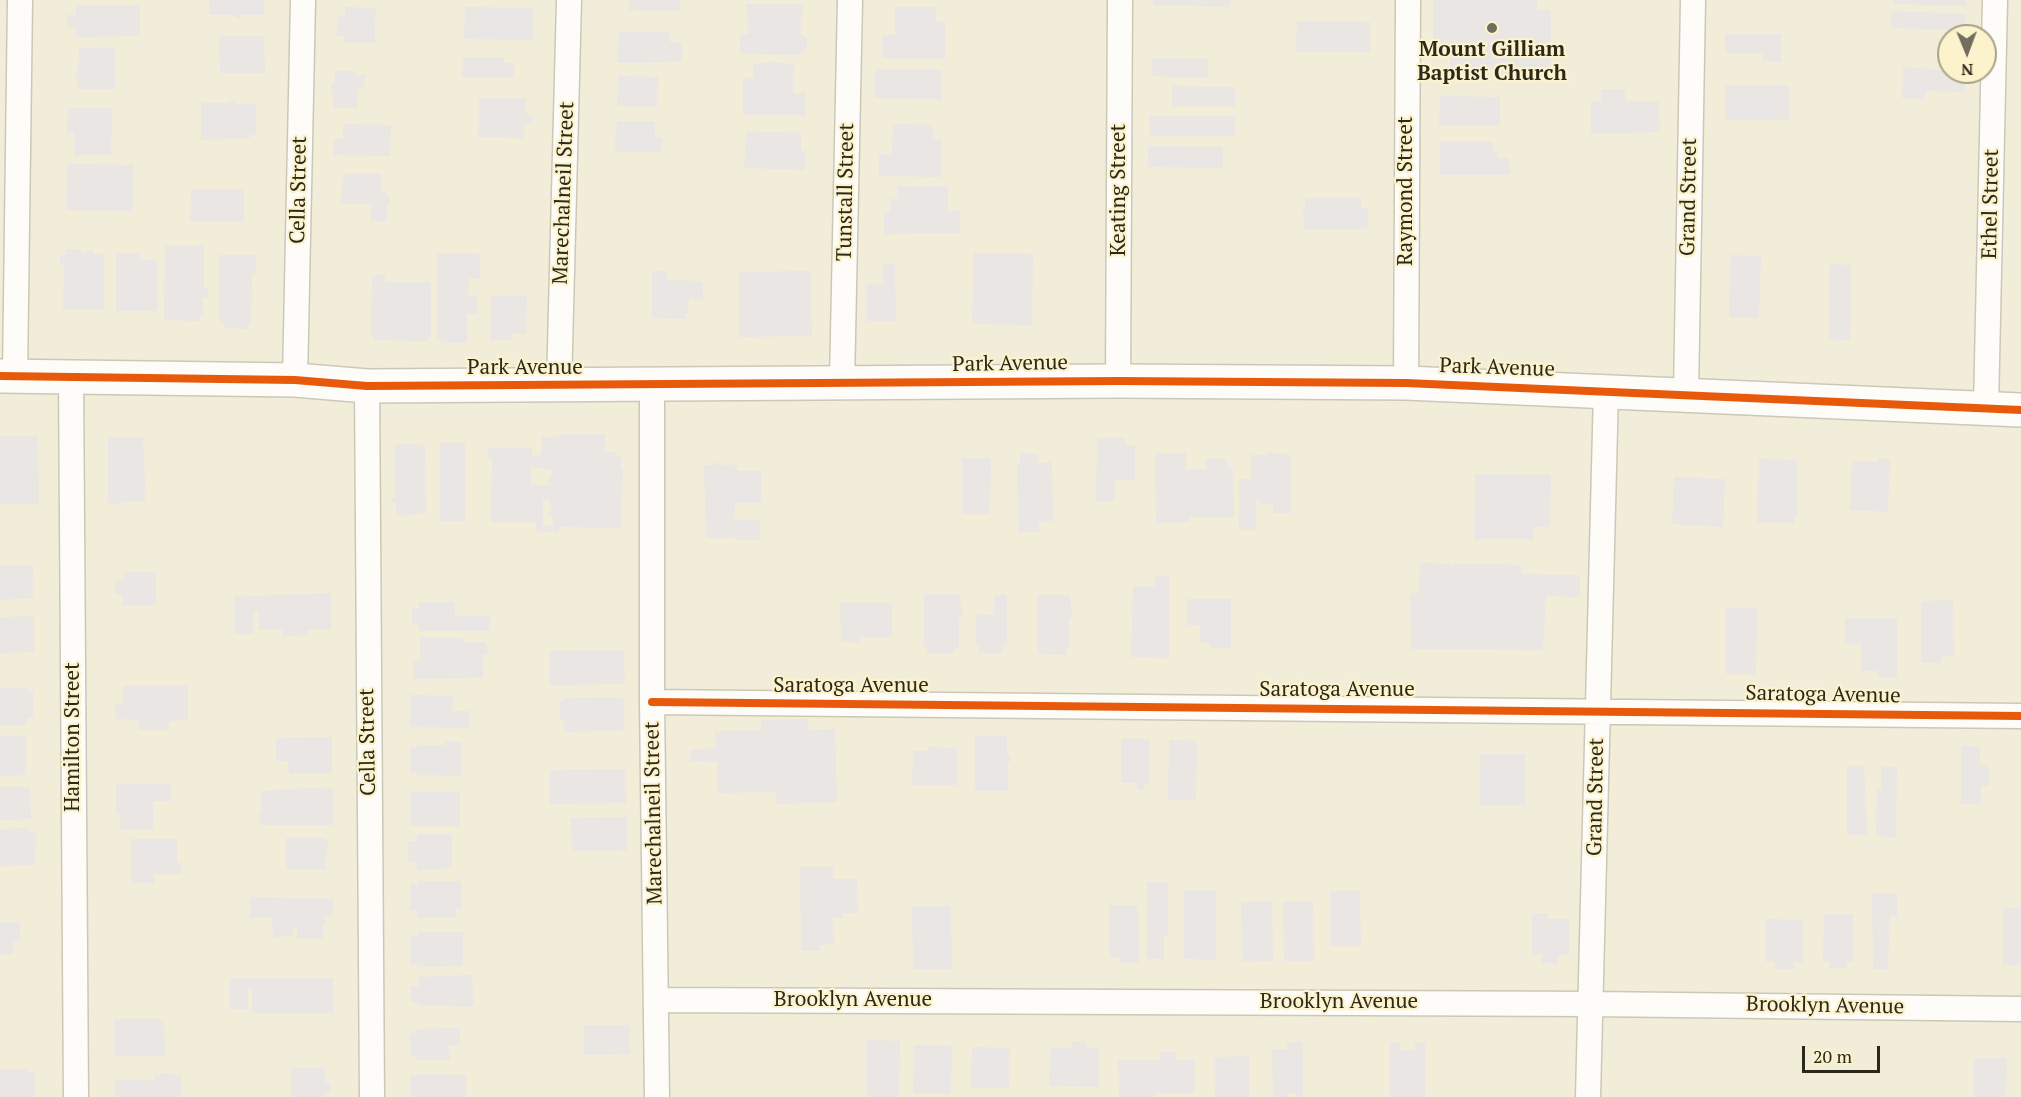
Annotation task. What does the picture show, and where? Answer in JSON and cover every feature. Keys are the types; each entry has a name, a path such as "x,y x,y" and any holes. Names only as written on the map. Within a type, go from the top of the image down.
{"main road":[{"name":"Park Avenue","path":"8,376 295,380 367,386 1119,381 1406,383 1686,393 2021,410"}],"street":[{"path":"8,376 20,0"},
{"name":"Cella Street","path":"295,380 303,0"},
{"name":"Marechalneil Street","path":"559,386 569,0"},
{"name":"Tunstall Street","path":"842,383 850,0"},
{"name":"Keating Street","path":"1119,381 1120,0"},
{"name":"Raymond Street","path":"1406,383 1408,0"},
{"name":"Grand Street","path":"1686,393 1693,0"},
{"name":"Ethel Street","path":"1986,408 1995,0"},
{"name":"Hamilton Street","path":"71,377 76,1097"},
{"name":"Marechalneil Street","path":"652,384 652,702 657,1097"},
{"name":"Cella Street","path":"367,386 372,1097"},
{"name":"Grand Street","path":"1588,1097 1606,390"},
{"name":"Saratoga Avenue","path":"652,702 2021,716"},
{"name":"Brooklyn Avenue","path":"656,1000 1591,1004 2021,1009"}],"building":[{"path":"209,0 264,0 264,15 240,15 240,18 235,18 235,15 209,15"},
{"path":"629,0 680,0 680,11 629,10"},
{"path":"1153,0 1230,0 1230,7 1153,5"},
{"name":"Mount Gilliam Baptist Church","path":"1433,0 1537,0 1537,10 1551,10 1551,45 1555,45 1555,50 1551,51 1551,70 1508,71 1508,74 1502,74 1502,70 1450,70 1450,57 1433,56"},
{"path":"1894,0 1966,0 1966,6 1894,4"},
{"path":"746,4 803,4 800,33 807,39 807,47 800,55 740,54 740,34 749,34"},
{"path":"76,5 140,5 140,36 76,37 76,28 67,28 67,15 76,15"},
{"path":"345,7 375,8 377,17 375,17 375,43 345,43 345,36 337,36 338,16 345,16"},
{"path":"465,7 534,8 533,40 464,39"},
{"path":"895,7 936,7 936,22 945,22 945,59 882,58 882,35 895,35"},
{"path":"1892,11 1966,14 1965,24 1937,24 1937,29 1891,28"},
{"path":"1297,21 1370,22 1370,52 1296,52"},
{"path":"618,32 670,32 670,42 682,42 682,62 617,63"},
{"path":"1725,34 1781,34 1781,62 1763,61 1763,53 1725,53"},
{"path":"219,36 264,36 265,73 220,73"},
{"path":"79,48 115,48 115,89 79,89 75,74 78,74"},
{"path":"463,57 504,57 504,62 514,63 514,78 462,77"},
{"path":"1152,58 1208,59 1208,78 1152,76"},
{"path":"770,62 794,64 793,93 806,93 806,115 743,115 743,78 753,78 753,64"},
{"path":"1903,67 1937,70 1937,84 1965,84 1965,92 1925,91 1925,99 1902,98"},
{"path":"875,69 942,70 942,99 874,98"},
{"path":"335,71 356,71 355,75 366,75 363,88 358,89 358,108 334,108 331,84 335,84"},
{"path":"618,76 658,77 657,107 617,106"},
{"path":"1725,85 1789,86 1789,120 1725,120"},
{"path":"1172,86 1235,87 1235,106 1172,106"},
{"path":"1601,89 1626,89 1626,101 1658,101 1660,132 1591,134 1591,102 1601,101"},
{"path":"1440,96 1500,97 1500,126 1439,125"},
{"path":"479,98 526,98 526,113 533,116 533,123 524,124 523,138 478,137"},
{"path":"230,100 235,100 235,104 256,104 256,135 251,135 250,138 201,140 201,102 230,103"},
{"path":"68,108 112,108 111,155 74,155 74,133 67,133"},
{"path":"1150,116 1235,116 1235,136 1150,136"},
{"path":"617,121 655,121 655,137 662,138 661,152 614,152"},
{"path":"343,124 391,125 390,156 334,155 334,139 343,139"},
{"path":"893,124 933,125 933,139 942,139 942,177 879,176 879,154 892,154"},
{"path":"746,131 801,133 801,151 806,151 805,170 744,168"},
{"path":"1440,142 1493,142 1493,152 1497,153 1497,158 1508,158 1511,171 1508,174 1497,175 1440,175"},
{"path":"1148,146 1223,147 1223,168 1148,167"},
{"path":"67,164 134,165 133,211 66,210"},
{"path":"343,174 381,174 381,192 387,192 387,197 390,197 390,204 387,204 387,221 371,221 371,204 341,204"},
{"path":"898,186 948,186 948,211 960,211 960,233 884,234 884,212 890,212 890,199 898,199"},
{"path":"191,189 244,190 244,222 190,221"},
{"path":"1305,198 1361,198 1361,208 1368,208 1368,227 1361,227 1362,230 1305,230 1302,209 1305,209"},
{"path":"165,246 204,246 204,288 208,288 208,298 203,298 203,316 199,316 199,321 164,320"},
{"path":"66,249 80,249 80,253 86,254 86,251 93,250 93,254 104,254 104,309 63,309 64,265 60,265 60,255 66,255"},
{"path":"116,253 140,253 140,260 157,260 157,311 116,311"},
{"path":"437,253 480,254 480,279 469,278 468,296 478,296 478,314 467,314 465,343 441,343 441,339 437,339"},
{"path":"974,253 1033,254 1032,325 972,324"},
{"path":"219,255 256,255 256,274 252,274 249,329 224,328 224,323 219,323"},
{"path":"1730,255 1761,256 1759,318 1729,317"},
{"path":"883,264 895,264 896,321 866,321 866,285 883,284"},
{"path":"1830,264 1851,265 1850,340 1829,339"},
{"path":"652,271 667,271 667,280 703,281 703,300 689,299 688,314 685,314 685,319 652,318"},
{"path":"810,271 812,336 739,337 739,272"},
{"path":"385,275 385,282 431,282 431,337 428,337 428,341 374,340 374,336 371,336 372,277"},
{"path":"491,296 527,296 526,334 512,334 512,340 490,340"},
{"path":"559,434 605,434 605,452 616,452 617,457 621,457 621,469 623,469 621,528 559,527 559,533 536,531 536,522 491,522 492,458 488,458 488,448 532,448 532,455 539,455 542,452 542,437 559,437","holes":["531,467 552,470 551,478 547,480 549,485 531,485","543,499 550,500 551,512 545,513 553,516 553,526 543,526"]},
{"path":"0,436 38,436 39,504 0,504"},
{"path":"143,437 146,502 121,502 121,505 108,503 108,438"},
{"path":"1097,438 1124,438 1126,445 1135,445 1135,480 1115,480 1115,501 1096,501"},
{"path":"440,443 465,443 465,521 440,521"},
{"path":"394,445 425,445 426,513 399,516 396,514 396,503 392,503 392,497 395,497"},
{"path":"1267,452 1291,455 1291,513 1273,513 1273,501 1270,504 1261,504 1261,501 1256,501 1256,530 1239,530 1239,479 1251,479 1251,455 1267,455"},
{"path":"1155,453 1186,453 1186,470 1206,469 1206,459 1227,459 1227,468 1233,468 1234,517 1190,517 1190,522 1156,523"},
{"path":"1020,454 1038,454 1038,463 1052,462 1053,521 1039,522 1039,532 1018,532 1017,464 1020,464"},
{"path":"962,458 991,458 990,514 962,514"},
{"path":"1759,459 1797,460 1798,516 1794,516 1794,523 1757,522"},
{"path":"1878,459 1889,459 1890,462 1888,512 1850,510 1852,461 1878,462"},
{"path":"714,463 723,463 722,466 737,464 737,471 761,471 761,503 735,503 734,525 736,520 760,520 760,540 735,540 736,531 734,538 706,538 704,465 714,465"},
{"path":"1475,474 1551,475 1550,527 1534,527 1534,539 1474,539"},
{"path":"1674,477 1725,479 1723,527 1672,524"},
{"path":"1420,563 1450,564 1453,567 1453,564 1509,564 1509,567 1521,565 1521,574 1580,575 1580,597 1546,596 1543,650 1411,649 1410,593 1419,593"},
{"path":"0,565 33,565 34,598 0,600"},
{"path":"123,572 156,572 156,605 122,605 123,594 115,594 115,580 123,580"},
{"path":"1155,576 1169,576 1169,658 1131,657 1133,586 1155,586"},
{"path":"331,593 331,630 307,630 307,635 283,637 282,629 259,630 259,611 254,611 254,634 234,634 234,597"},
{"path":"924,594 959,594 963,617 959,617 959,648 955,648 954,654 927,654 927,647 924,647"},
{"path":"994,595 1007,595 1007,646 1003,646 1003,653 979,653 979,646 976,646 976,614 994,615"},
{"path":"1037,595 1070,595 1072,618 1069,618 1069,647 1067,647 1066,655 1038,654"},
{"path":"1187,599 1231,599 1231,648 1210,648 1210,643 1200,642 1200,625 1187,625"},
{"path":"1953,600 1954,656 1941,656 1941,663 1921,663 1921,601"},
{"path":"419,602 455,602 455,616 490,616 490,631 419,631 419,624 412,624 412,608 419,608"},
{"path":"840,603 892,603 892,637 859,637 859,642 841,642"},
{"path":"1726,608 1757,608 1756,674 1726,674"},
{"path":"34,616 34,652 0,653 0,617"},
{"path":"1845,618 1897,618 1897,677 1877,677 1877,671 1861,671 1861,643 1845,644"},
{"path":"420,638 463,638 463,642 484,642 487,645 488,654 483,655 483,678 413,679 413,661 420,661"},
{"path":"618,650 624,652 625,684 550,685 550,651"},
{"path":"123,686 188,686 188,720 169,721 169,730 138,730 138,720 116,719 115,704 123,704"},
{"path":"0,688 28,688 28,691 33,691 33,718 27,718 27,725 0,725"},
{"path":"410,695 453,696 452,711 469,711 469,728 410,727"},
{"path":"619,697 624,699 624,730 565,732 564,719 560,719 560,701 564,701 564,698"},
{"path":"808,719 809,730 835,729 837,802 776,804 776,792 717,793 717,762 690,761 690,750 716,748 715,731 761,730 761,720"},
{"path":"0,736 26,736 26,775 0,776"},
{"path":"975,736 1007,736 1007,756 1011,756 1008,762 1008,791 975,791"},
{"path":"332,737 332,774 289,774 288,761 276,761 276,738"},
{"path":"1121,739 1150,739 1150,784 1144,784 1144,789 1137,789 1137,783 1121,783"},
{"path":"1169,740 1197,741 1196,800 1168,800"},
{"path":"445,742 462,742 462,776 417,775 417,771 410,771 410,748 417,748 417,745 445,745"},
{"path":"1961,746 1980,746 1980,765 1989,765 1989,786 1981,786 1981,804 1961,804"},
{"path":"928,747 957,748 957,785 912,785 913,751 928,751"},
{"path":"1480,754 1525,754 1525,805 1480,805"},
{"path":"1847,766 1864,766 1867,835 1847,835"},
{"path":"1881,766 1897,767 1896,837 1876,836 1877,790 1881,790"},
{"path":"625,769 626,803 550,804 550,770"},
{"path":"116,784 171,784 171,801 153,801 153,829 120,829 120,814 116,814"},
{"path":"0,787 30,787 31,819 0,820"},
{"path":"334,789 334,825 261,825 258,814 261,814 261,791"},
{"path":"410,792 460,792 460,826 410,826"},
{"path":"627,817 627,850 572,851 571,818"},
{"path":"28,828 28,831 36,833 35,865 0,866 0,829"},
{"path":"418,834 452,834 452,868 418,871 415,862 408,862 408,842 416,841"},
{"path":"286,838 325,838 328,841 325,870 286,870"},
{"path":"131,839 177,839 177,863 182,863 182,874 154,874 154,883 131,883"},
{"path":"800,867 833,867 833,879 857,879 858,913 842,913 842,918 833,917 834,944 820,945 820,951 801,951"},
{"path":"418,881 461,881 462,909 456,909 456,918 417,918 417,910 410,910 410,884 418,884"},
{"path":"1147,882 1168,882 1168,936 1164,936 1164,959 1147,959"},
{"path":"1184,890 1216,890 1216,960 1184,959"},
{"path":"1330,891 1360,891 1361,946 1330,946"},
{"path":"1872,893 1897,893 1897,917 1890,917 1888,969 1873,969"},
{"path":"250,897 333,899 333,916 323,916 327,924 323,924 323,938 297,939 297,927 293,928 294,936 273,937 272,918 250,918"},
{"path":"1272,901 1273,961 1242,962 1241,902"},
{"path":"1313,901 1314,961 1284,961 1283,902"},
{"path":"1109,905 1138,905 1139,963 1121,963 1121,957 1110,958"},
{"path":"912,906 951,906 952,969 913,969"},
{"path":"2003,908 2021,908 2021,965 2003,965"},
{"path":"1548,913 1548,919 1569,919 1569,955 1558,955 1558,963 1542,963 1542,954 1532,955 1532,914"},
{"path":"1824,914 1853,914 1854,962 1847,962 1847,968 1829,968 1829,962 1823,962"},
{"path":"1766,919 1803,920 1803,962 1794,962 1794,969 1775,969 1775,962 1766,962"},
{"path":"0,922 20,922 20,941 14,941 13,954 0,954"},
{"path":"418,932 463,932 463,966 417,967 417,963 410,963 410,936 418,936"},
{"path":"472,975 474,1005 471,1007 418,1005 417,1002 411,1002 411,986 419,986 418,977"},
{"path":"230,978 333,978 333,1013 252,1013 252,988 248,988 248,1009 230,1009"},
{"path":"114,1019 163,1019 166,1056 114,1056"},
{"path":"584,1025 630,1025 630,1054 584,1055"},
{"path":"460,1028 460,1045 449,1045 450,1060 416,1060 416,1056 410,1056 410,1033 417,1033 417,1029"},
{"path":"866,1040 900,1041 899,1097 866,1097"},
{"path":"1073,1041 1086,1041 1086,1048 1099,1048 1099,1087 1049,1086 1050,1048 1072,1048"},
{"path":"1287,1042 1303,1042 1303,1097 1295,1097 1295,1093 1288,1093 1288,1097 1273,1097 1272,1049 1287,1049"},
{"path":"1390,1042 1400,1042 1400,1050 1415,1049 1415,1042 1425,1043 1425,1097 1390,1097"},
{"path":"914,1045 952,1046 951,1094 913,1093"},
{"path":"972,1047 1010,1048 1009,1088 971,1088"},
{"path":"1160,1052 1176,1052 1176,1060 1194,1060 1195,1091 1193,1093 1156,1093 1156,1097 1119,1097 1118,1060 1160,1060"},
{"path":"1249,1056 1249,1097 1215,1097 1214,1057"},
{"path":"1974,1058 2007,1058 2006,1097 1974,1097"},
{"path":"291,1068 325,1068 325,1082 330,1082 331,1093 325,1093 325,1097 291,1097"},
{"path":"0,1069 27,1069 27,1073 34,1072 35,1097 0,1097"},
{"path":"166,1073 181,1075 181,1097 114,1097 115,1080 155,1080 155,1075"},
{"path":"466,1075 466,1097 410,1097 410,1076"}],"cycle path":[{"path":"0,376 295,380 367,386 1118,381 1406,383 2021,410"},
{"path":"652,702 2021,716"}],"place":[{"name":"Mount Gilliam Baptist Church","path":"1492,28"}]}
